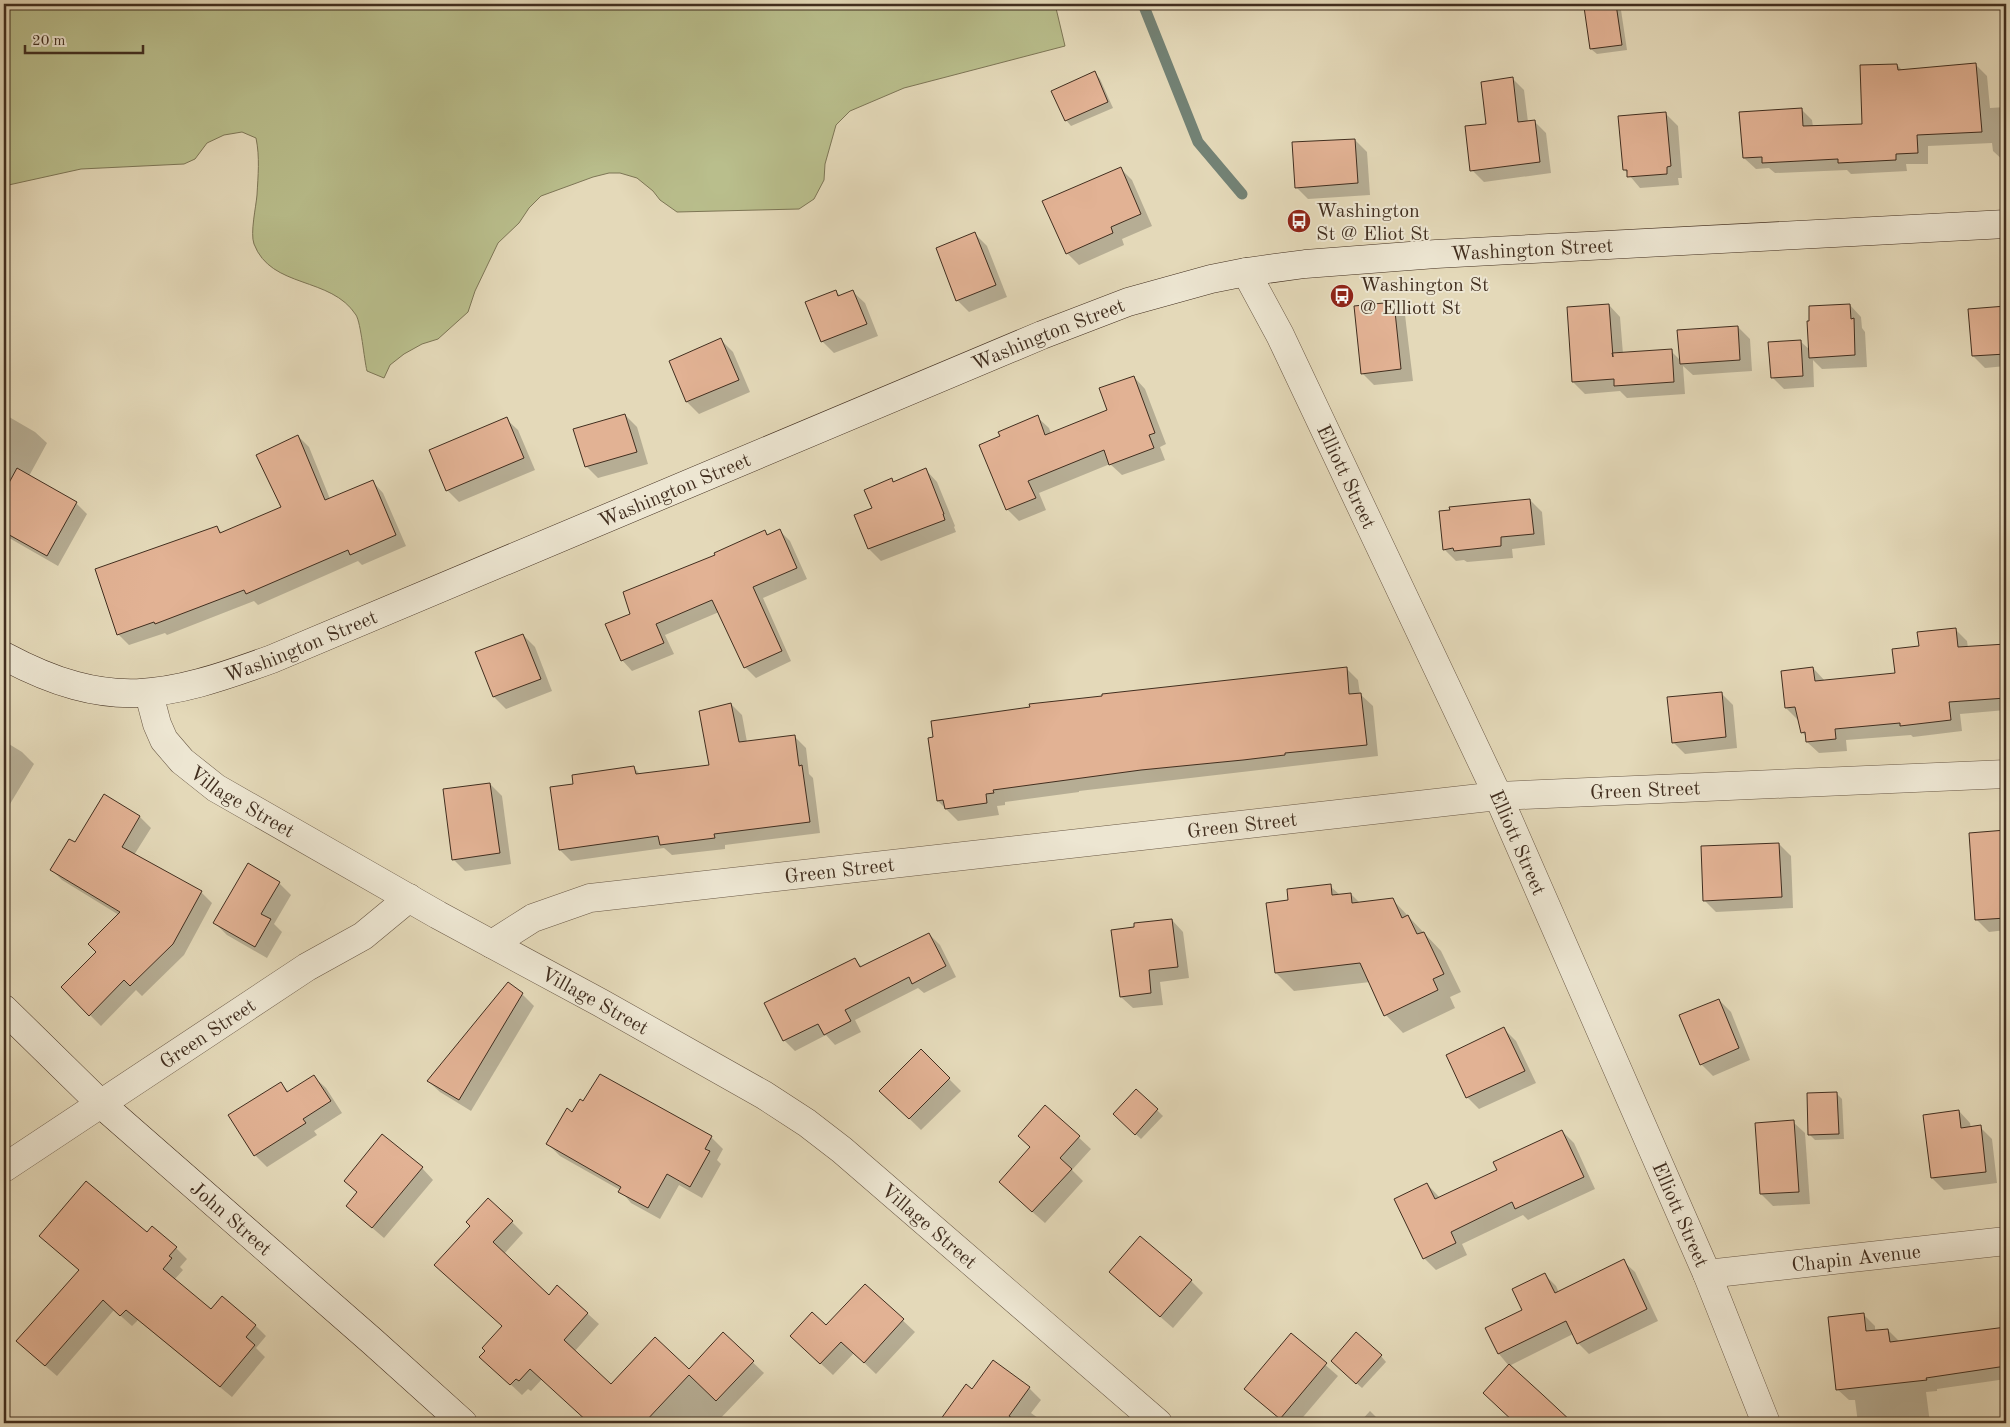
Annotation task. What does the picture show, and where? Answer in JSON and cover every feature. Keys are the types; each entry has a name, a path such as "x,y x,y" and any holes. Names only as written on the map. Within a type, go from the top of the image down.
{"street":[{"name":"Washington Street","path":"149,694 201,683 272,659 1083,318 1153,295 1246,272 1305,264 1436,254 2006,224"},
{"name":"Elliott Street","path":"1246,272 1280,335 1498,796 1707,1274 1766,1423"},
{"path":"4,656 46,676 80,687 128,695 149,694"},
{"name":"Village Street","path":"149,694 157,724 164,740 182,761 216,788 408,898 618,1012 764,1095 807,1123 842,1150 1158,1423"},
{"name":"Green Street","path":"492,944 533,918 590,898 1498,796 2006,774"},
{"name":"Green Street","path":"4,1168 307,966 363,936 408,898"},
{"name":"John Street","path":"4,1009 101,1104 365,1334 463,1423"},
{"name":"Chapin Avenue","path":"1707,1274 2006,1241"}],"green space":[{"path":"4,4 1055,4 1065,46 904,88 850,111 836,125 825,164 824,180 814,199 799,209 677,212 660,200 653,191 637,178 620,173 609,173 593,177 541,196 529,208 519,223 498,243 475,291 468,312 438,339 422,344 404,354 390,365 384,378 367,371 358,319 345,303 332,294 274,269 262,258 254,244 253,227 258,167 256,138 242,132 224,135 207,143 195,159 184,164 81,169 4,186"}],"building":[{"path":"1616,4 1622,45 1590,49 1584,7"},
{"path":"1976,63 1982,132 1917,135 1918,153 1896,154 1896,160 1838,163 1838,159 1762,163 1762,157 1743,158 1739,112 1802,108 1803,126 1862,124 1860,65 1897,64 1898,70"},
{"path":"1095,71 1108,102 1065,121 1051,91"},
{"path":"1513,77 1518,122 1535,120 1540,162 1470,171 1465,126 1486,124 1481,82"},
{"path":"1666,112 1671,166 1667,167 1667,174 1627,177 1627,170 1623,170 1618,116"},
{"path":"1355,139 1358,183 1295,188 1292,142"},
{"path":"1121,167 1141,214 1111,227 1113,233 1066,254 1042,201"},
{"path":"975,232 996,285 956,301 936,248"},
{"path":"836,290 838,296 853,290 867,324 821,342 805,302"},
{"path":"1394,302 1401,369 1361,374 1354,306"},
{"path":"1609,304 1613,353 1672,349 1674,382 1614,386 1614,379 1572,382 1567,307"},
{"path":"1850,304 1851,319 1854,318 1855,355 1809,358 1807,321 1809,321 1809,306"},
{"path":"2006,306 2006,354 1972,356 1968,309"},
{"path":"1738,326 1740,360 1680,364 1677,330"},
{"path":"721,338 739,380 686,402 669,361"},
{"path":"1801,340 1803,376 1771,378 1768,342"},
{"path":"1134,376 1155,433 1149,435 1154,448 1109,465 1104,450 1028,481 1036,498 1006,510 979,445 1000,436 998,432 1038,415 1045,435 1107,410 1099,388"},
{"path":"625,414 637,452 585,467 573,429"},
{"path":"507,417 524,458 446,491 429,450"},
{"path":"298,435 325,500 373,480 396,535 350,555 348,550 246,594 244,590 155,624 154,622 117,635 95,569 217,526 220,533 281,507 256,455"},
{"path":"17,468 77,502 47,556 4,532 4,492"},
{"path":"926,468 945,520 868,549 854,515 872,508 864,490 892,478 893,482"},
{"path":"1530,499 1534,534 1501,537 1501,546 1454,551 1453,548 1443,550 1439,511 1450,510 1449,507"},
{"path":"780,529 797,568 753,587 782,651 744,668 712,600 656,624 664,643 621,661 605,624 630,614 623,592 715,555 714,553 765,530 767,535"},
{"path":"1956,628 1958,647 2006,644 2006,698 1949,702 1951,720 1900,726 1900,723 1835,729 1836,739 1806,742 1805,732 1801,733 1795,707 1785,708 1781,671 1813,667 1815,681 1895,673 1892,649 1919,646 1917,632"},
{"path":"523,634 541,679 493,697 475,652"},
{"path":"1347,667 1349,694 1361,693 1367,745 1141,770 993,790 994,793 986,794 987,803 945,809 943,800 937,801 928,738 933,737 931,721 1030,707 1029,704 1102,696 1102,694"},
{"path":"1722,692 1726,737 1672,743 1667,697"},
{"path":"731,703 739,742 795,735 799,766 802,765 810,822 714,834 715,838 660,845 658,836 559,850 550,787 573,784 572,775 634,766 636,774 709,765 699,711"},
{"path":"490,783 500,853 452,860 443,789"},
{"path":"104,794 140,816 122,847 202,891 173,944 130,986 124,980 89,1016 61,987 96,952 88,944 120,912 50,870 69,839 75,842"},
{"path":"2006,830 2006,918 1975,920 1969,833"},
{"path":"1779,843 1782,897 1703,901 1701,846"},
{"path":"248,863 280,882 261,914 271,919 255,947 213,923"},
{"path":"1331,884 1332,895 1351,893 1352,903 1393,898 1402,918 1408,915 1417,934 1424,932 1444,974 1433,979 1438,990 1384,1016 1360,963 1275,973 1266,903 1288,900 1287,889"},
{"path":"1172,919 1178,967 1149,970 1151,993 1120,997 1111,930 1134,927 1134,923"},
{"path":"929,933 946,966 912,984 909,977 845,1010 851,1021 824,1035 818,1024 783,1041 764,1003 855,958 860,967"},
{"path":"508,982 523,993 459,1100 427,1081"},
{"path":"1719,999 1739,1048 1700,1065 1679,1015"},
{"path":"1504,1027 1525,1071 1466,1098 1446,1055"},
{"path":"921,1049 950,1078 909,1119 879,1091"},
{"path":"600,1074 712,1136 705,1149 710,1151 690,1187 667,1174 648,1208 618,1192 621,1187 546,1144 567,1108 572,1112 580,1099 583,1101"},
{"path":"314,1075 331,1101 303,1119 306,1123 254,1156 228,1115 281,1082 287,1092"},
{"path":"1136,1089 1158,1109 1135,1135 1113,1114"},
{"path":"1837,1092 1839,1134 1808,1135 1807,1093"},
{"path":"1045,1105 1080,1136 1060,1158 1072,1169 1032,1212 999,1182 1030,1147 1018,1136"},
{"path":"1959,1110 1961,1128 1981,1125 1986,1172 1931,1178 1923,1115"},
{"path":"1794,1120 1799,1192 1760,1194 1755,1123"},
{"path":"1562,1130 1584,1177 1515,1209 1512,1202 1451,1232 1456,1243 1423,1259 1394,1199 1427,1183 1435,1199 1497,1170 1493,1162"},
{"path":"382,1134 423,1167 372,1228 346,1206 357,1192 344,1181"},
{"path":"86,1181 147,1232 152,1226 177,1247 169,1256 172,1258 163,1269 211,1309 222,1296 256,1325 246,1337 255,1345 220,1387 126,1310 120,1316 103,1300 45,1366 16,1341 79,1270 39,1236"},
{"path":"488,1198 513,1221 493,1242 549,1295 557,1285 588,1313 564,1340 611,1384 655,1337 689,1369 723,1332 754,1361 716,1401 689,1375 644,1423 589,1423 530,1369 519,1381 516,1379 510,1385 479,1357 485,1351 482,1348 502,1326 434,1265 470,1226 466,1222"},
{"path":"1140,1236 1192,1280 1160,1317 1109,1272"},
{"path":"1624,1259 1647,1309 1577,1344 1566,1321 1498,1354 1485,1328 1522,1310 1512,1289 1545,1273 1555,1293"},
{"path":"865,1284 904,1319 864,1363 841,1342 820,1364 790,1336 812,1312 826,1325"},
{"path":"1864,1313 1866,1331 1888,1329 1890,1342 2006,1327 2006,1366 1926,1378 1927,1380 1836,1390 1828,1317"},
{"path":"1356,1332 1382,1355 1356,1384 1331,1361"},
{"path":"1291,1333 1327,1363 1280,1419 1244,1389"},
{"path":"993,1360 1030,1387 1009,1416 1019,1423 938,1423 966,1384 972,1389"},
{"path":"1509,1364 1573,1423 1515,1423 1483,1393"}],"waterway":[{"path":"1143,4 1198,142 1242,194"}],"place":[{"name":"Washington St @ Eliot St","path":"1299,221"},
{"name":"Washington St @ Elliott St","path":"1342,296"}]}
